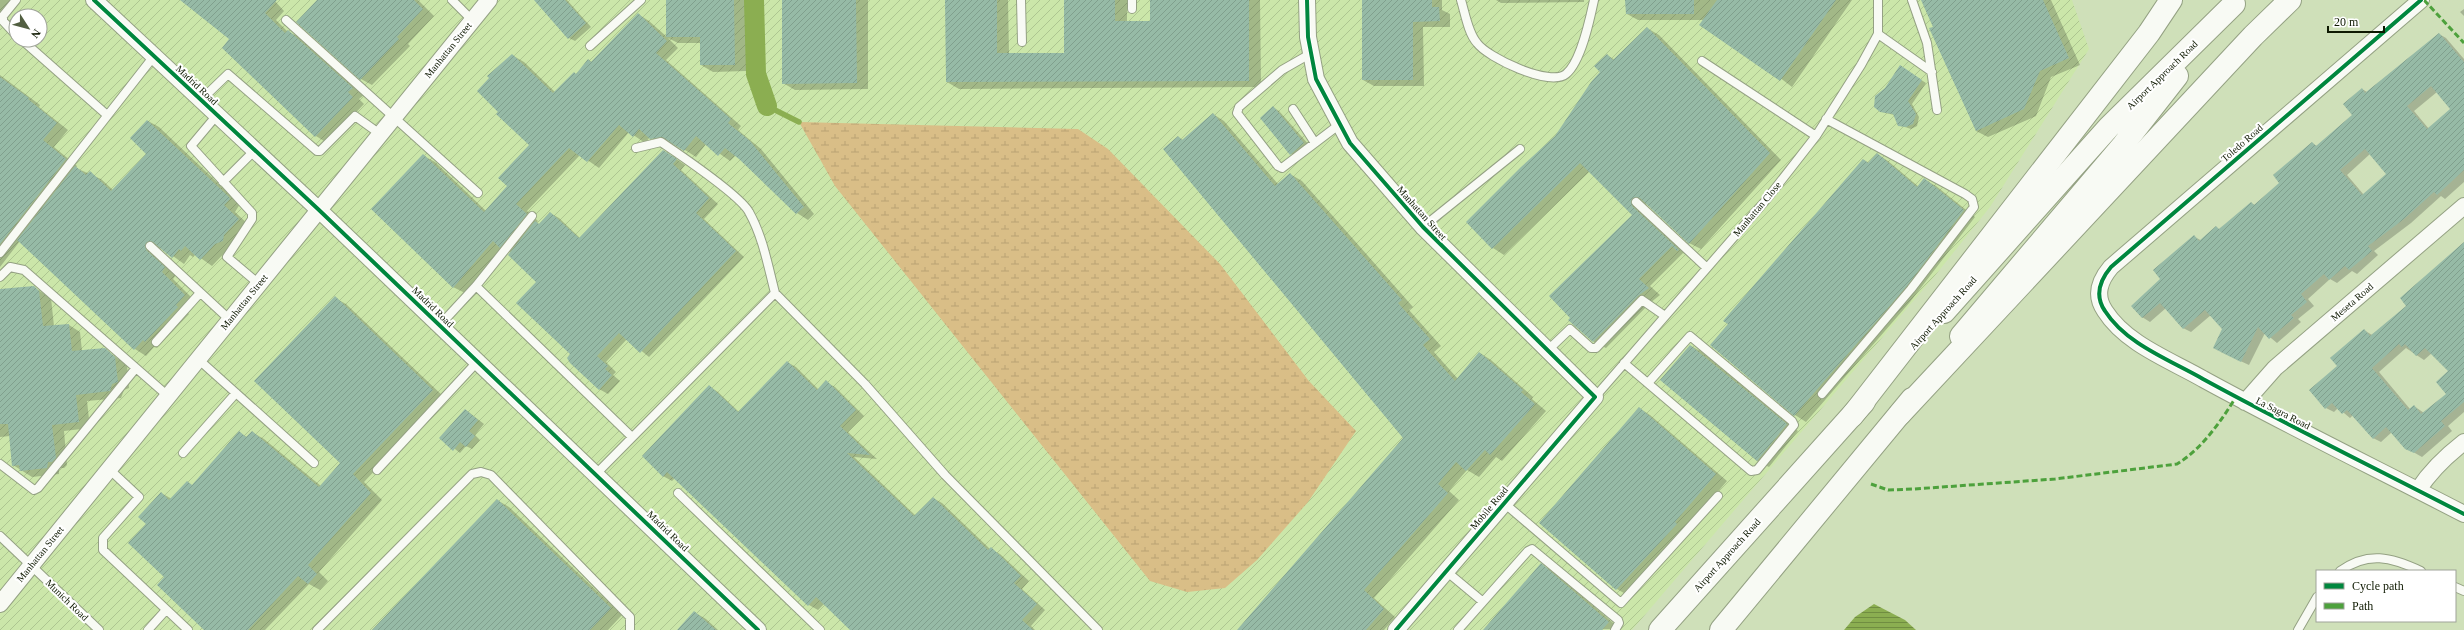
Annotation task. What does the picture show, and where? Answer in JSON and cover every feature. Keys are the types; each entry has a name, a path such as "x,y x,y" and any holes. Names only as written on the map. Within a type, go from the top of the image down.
{"main road":[{"path":"1852,416 2150,33 2171,0"},
{"path":"1900,414 2253,36 2290,0"},
{"name":"Airport Approach Road","path":"1660,630 2108,127 2236,2"},
{"name":"Airport Approach Road","path":"1721,630 1900,414 1985,306 2123,145 2236,2"}],"street":[{"name":"Manhattan Street","path":"0,604 489,0"},
{"name":"Manhattan Street","path":"1307,0 1310,54 1316,79 1350,143 1423,227 1595,397"},
{"name":"Toledo Road","path":"2105,311 2099,296 2099,287 2102,278 2110,267 2421,0"},
{"name":"Madrid Road","path":"98,1 154,56 478,360 758,630"},
{"name":"Meseta Road","path":"2246,402 2275,368 2464,206"},
{"name":"La Sagra Road","path":"2105,311 2120,329 2141,345 2246,402 2464,514"},
{"name":"Mobile Road","path":"1396,630 1595,397"},
{"path":"2418,490 2427,476 2442,460 2464,442"}],"lane":[{"path":"452,0 472,20"},
{"path":"590,46 641,0"},
{"path":"1021,0 1022,42"},
{"path":"1132,0 1132,9"},
{"path":"1461,0 1475,41 1482,49 1497,60 1549,78 1565,75 1571,68 1581,47 1594,0"},
{"name":"Manhattan Close","path":"1595,397 1766,200 1816,136 1861,65 1878,34 1878,0"},
{"path":"1912,0 1927,42 1937,110"},
{"path":"8,11 4,16 3,21 8,26"},
{"path":"286,20 478,193"},
{"path":"1878,34 1932,72"},
{"path":"31,48 107,115"},
{"path":"1310,54 1282,70 1239,108 1238,113 1280,168 1285,167 1340,124"},
{"path":"0,253 154,56"},
{"path":"1702,61 1816,136"},
{"path":"201,100 228,74 317,151 320,151 355,116 380,134"},
{"path":"1294,109 1315,143"},
{"path":"217,115 191,146 253,216 227,257 259,284"},
{"path":"1822,394 1911,289 1974,207 1972,198 1826,119"},
{"path":"636,148 661,142 724,189 749,211 763,244 775,294 865,384 945,475 1098,630"},
{"path":"1423,227 1520,149"},
{"path":"223,182 255,150"},
{"path":"1636,202 1707,268"},
{"path":"440,325 476,286 532,216"},
{"path":"150,246 230,320"},
{"path":"0,277 10,268 24,270 168,396"},
{"path":"476,286 632,437"},
{"path":"156,342 200,293"},
{"path":"596,474 775,294"},
{"path":"1547,351 1570,329 1591,348 1596,348 1642,300 1665,316"},
{"path":"1624,363 1753,472 1757,470 1794,425 1792,420 1690,336 1648,383"},
{"path":"198,359 314,463"},
{"path":"377,470 478,360"},
{"path":"0,464 28,487 34,490 38,488 136,368"},
{"path":"183,453 236,393"},
{"path":"109,469 139,497 103,538 101,546 103,550 188,630"},
{"path":"317,630 472,474 480,472 491,475 630,617 630,630"},
{"path":"678,493 820,630"},
{"path":"1504,503 1621,603 1718,496"},
{"name":"Munich Road","path":"0,536 99,630"},
{"path":"1458,630 1482,601 1528,551 1534,550 1618,620 1619,623 1615,630"},
{"path":"2342,570 2358,560 2376,557 2396,561 2418,570"},
{"path":"1446,571 1482,601"},
{"path":"2298,630 2316,600"},
{"path":"148,630 166,610"}],"shaded area":[{"path":"0,0 2072,0 2089,49 1990,207 1933,278 1632,630 0,630"},
{"path":"1874,604 1905,620 1916,630 1844,630 1855,617"}],"green space":[{"path":"799,122 1078,129 1108,149 1220,264 1308,380 1356,431 1308,502 1257,560 1225,588 1187,592 1150,581 835,186"}],"building":[{"path":"180,0 277,0 265,13 285,33 288,30 353,88 348,92 353,97 315,137 222,48 229,39"},
{"path":"317,0 414,0 423,9 397,37 399,39 360,80 296,22"},
{"path":"534,0 565,0 586,23 568,39"},
{"path":"666,0 734,0 735,65 700,65 700,37 666,37"},
{"path":"782,0 856,0 857,83 782,84"},
{"path":"945,0 997,0 997,53 1064,53 1064,0 1115,0 1115,21 1150,21 1150,0 1249,0 1249,81 946,82"},
{"path":"1362,0 1432,0 1432,7 1439,7 1440,21 1413,22 1413,80 1362,80"},
{"path":"1625,0 1694,0 1694,14 1626,14"},
{"path":"1717,0 1836,0 1780,81 1699,25"},
{"path":"1921,0 2043,0 2069,58 2040,71 2024,109 1976,131 1929,28 1933,27"},
{"path":"638,13 667,41 656,53 731,119 728,123 750,141 804,207 796,214 739,159 725,148 718,156 696,136 684,151 662,137 650,139 639,129 633,137 619,125 587,162 569,148 516,204 527,214 500,248 493,241 453,288 371,209 423,154 484,212 507,186 498,178 529,145 496,114 498,112 477,91 489,78 487,76 512,54 553,93 574,72 576,74 588,59 591,62"},
{"path":"1647,27 1770,153 1689,244 1640,198 1632,199 1632,206 1679,250 1677,251 1672,246 1639,279 1649,288 1638,296 1593,342 1568,320 1570,318 1549,296 1632,215 1580,163 1492,249 1466,222 1521,167 1555,136 1591,82 1600,72 1594,66 1607,54 1613,60"},
{"path":"2439,33 2464,62 2464,170 2437,195 2434,192 2404,219 2368,246 2372,251 2349,270 2345,266 2329,280 2324,274 2301,294 2307,302 2291,315 2294,318 2269,339 2258,327 2241,362 2213,348 2222,329 2205,310 2183,329 2160,303 2142,318 2131,306 2160,279 2153,270 2194,235 2199,241 2216,226 2219,229 2251,202 2254,205 2279,183 2273,175 2312,142 2316,146 2352,115 2343,104 2362,88 2365,93","holes":["2431,86 2450,109 2427,129 2407,106","2365,149 2386,174 2362,195 2340,170"]},
{"path":"1900,65 1922,80 1908,101 1916,114 1913,124 1906,127 1898,126 1893,114 1880,112 1874,107 1875,96 1885,88"},
{"path":"0,77 29,98 28,99 57,123 43,140 66,159 0,244"},
{"path":"1273,106 1304,143 1290,155 1260,118"},
{"path":"1213,113 1275,186 1290,173 1402,300 1398,303 1430,339 1423,345 1455,381 1479,352 1523,390 1521,392 1535,404 1490,455 1485,450 1466,471 1456,462 1438,484 1448,493 1364,590 1384,609 1366,630 1237,630 1403,438 1163,149 1178,136 1182,140"},
{"path":"147,120 229,197 230,199 224,205 239,219 224,235 223,241 215,244 200,260 185,246 181,251 179,249 172,258 153,242 146,243 146,250 165,267 162,272 185,295 176,305 178,307 145,342 143,340 134,350 17,240 75,166 86,175 90,171 111,191 146,154 130,138"},
{"path":"663,150 677,159 673,164 709,198 696,213 736,251 640,353 619,333 597,356 608,366 605,369 612,375 599,390 570,363 567,358 570,354 516,303 536,282 508,255 535,221 539,224 550,212 579,238"},
{"path":"1877,153 1917,187 1924,178 1964,210 1907,286 1794,416 1710,345 1728,324 1723,321 1863,159 1868,163"},
{"path":"2464,242 2464,402 2441,421 2445,426 2414,453 2405,449 2386,427 2373,439 2347,410 2342,414 2332,403 2325,409 2309,390 2337,366 2330,358 2364,329 2370,336 2406,306 2400,298","holes":["2399,344 2402,347 2405,344 2416,356 2425,348 2448,371 2436,382 2446,394 2421,414 2414,405 2408,410 2372,368"]},
{"path":"34,286 39,291 43,326 69,324 72,351 105,348 115,357 118,382 112,384 110,391 76,395 79,422 52,425 56,458 52,462 48,462 47,468 20,471 19,465 12,466 8,424 0,424 0,289"},
{"path":"335,296 433,390 353,474 371,493 308,565 317,574 308,584 298,576 248,630 204,630 157,585 164,577 128,543 146,524 138,517 161,492 169,500 187,481 192,485 239,431 246,437 252,431 319,487 340,463 254,381"},
{"path":"1690,345 1787,424 1757,461 1660,380"},
{"path":"787,361 817,390 826,380 856,410 840,426 870,455 847,453 914,516 933,497 988,550 991,547 1021,576 1014,583 1037,604 1022,620 1033,630 850,630 816,597 808,606 667,472 663,477 642,456 709,385 738,412"},
{"path":"1639,407 1716,474 1675,522 1677,524 1616,590 1539,523"},
{"path":"465,409 478,420 469,431 475,436 466,447 460,442 453,451 439,438"},
{"path":"497,499 611,608 590,630 372,630"},
{"path":"1541,563 1609,622 1602,630 1483,630"},
{"path":"694,611 716,630 677,630"}],"waterway":[{"path":"754,0 756,74 767,106"},
{"path":"767,106 799,122"}],"marked path":[{"path":"2424,0 2464,43"},
{"path":"1871,484 1888,490 1914,489 2055,479 2177,464 2203,443 2236,397"}],"cycle path":[{"path":"94,0 319,210 758,630"},
{"path":"1307,0 1308,37 1316,79 1350,143 1423,227 1595,397 1396,630"},
{"path":"2421,0 2111,267 2101,282 2099,293 2102,305 2114,323 2137,342 2163,358 2268,414 2464,514"}]}
